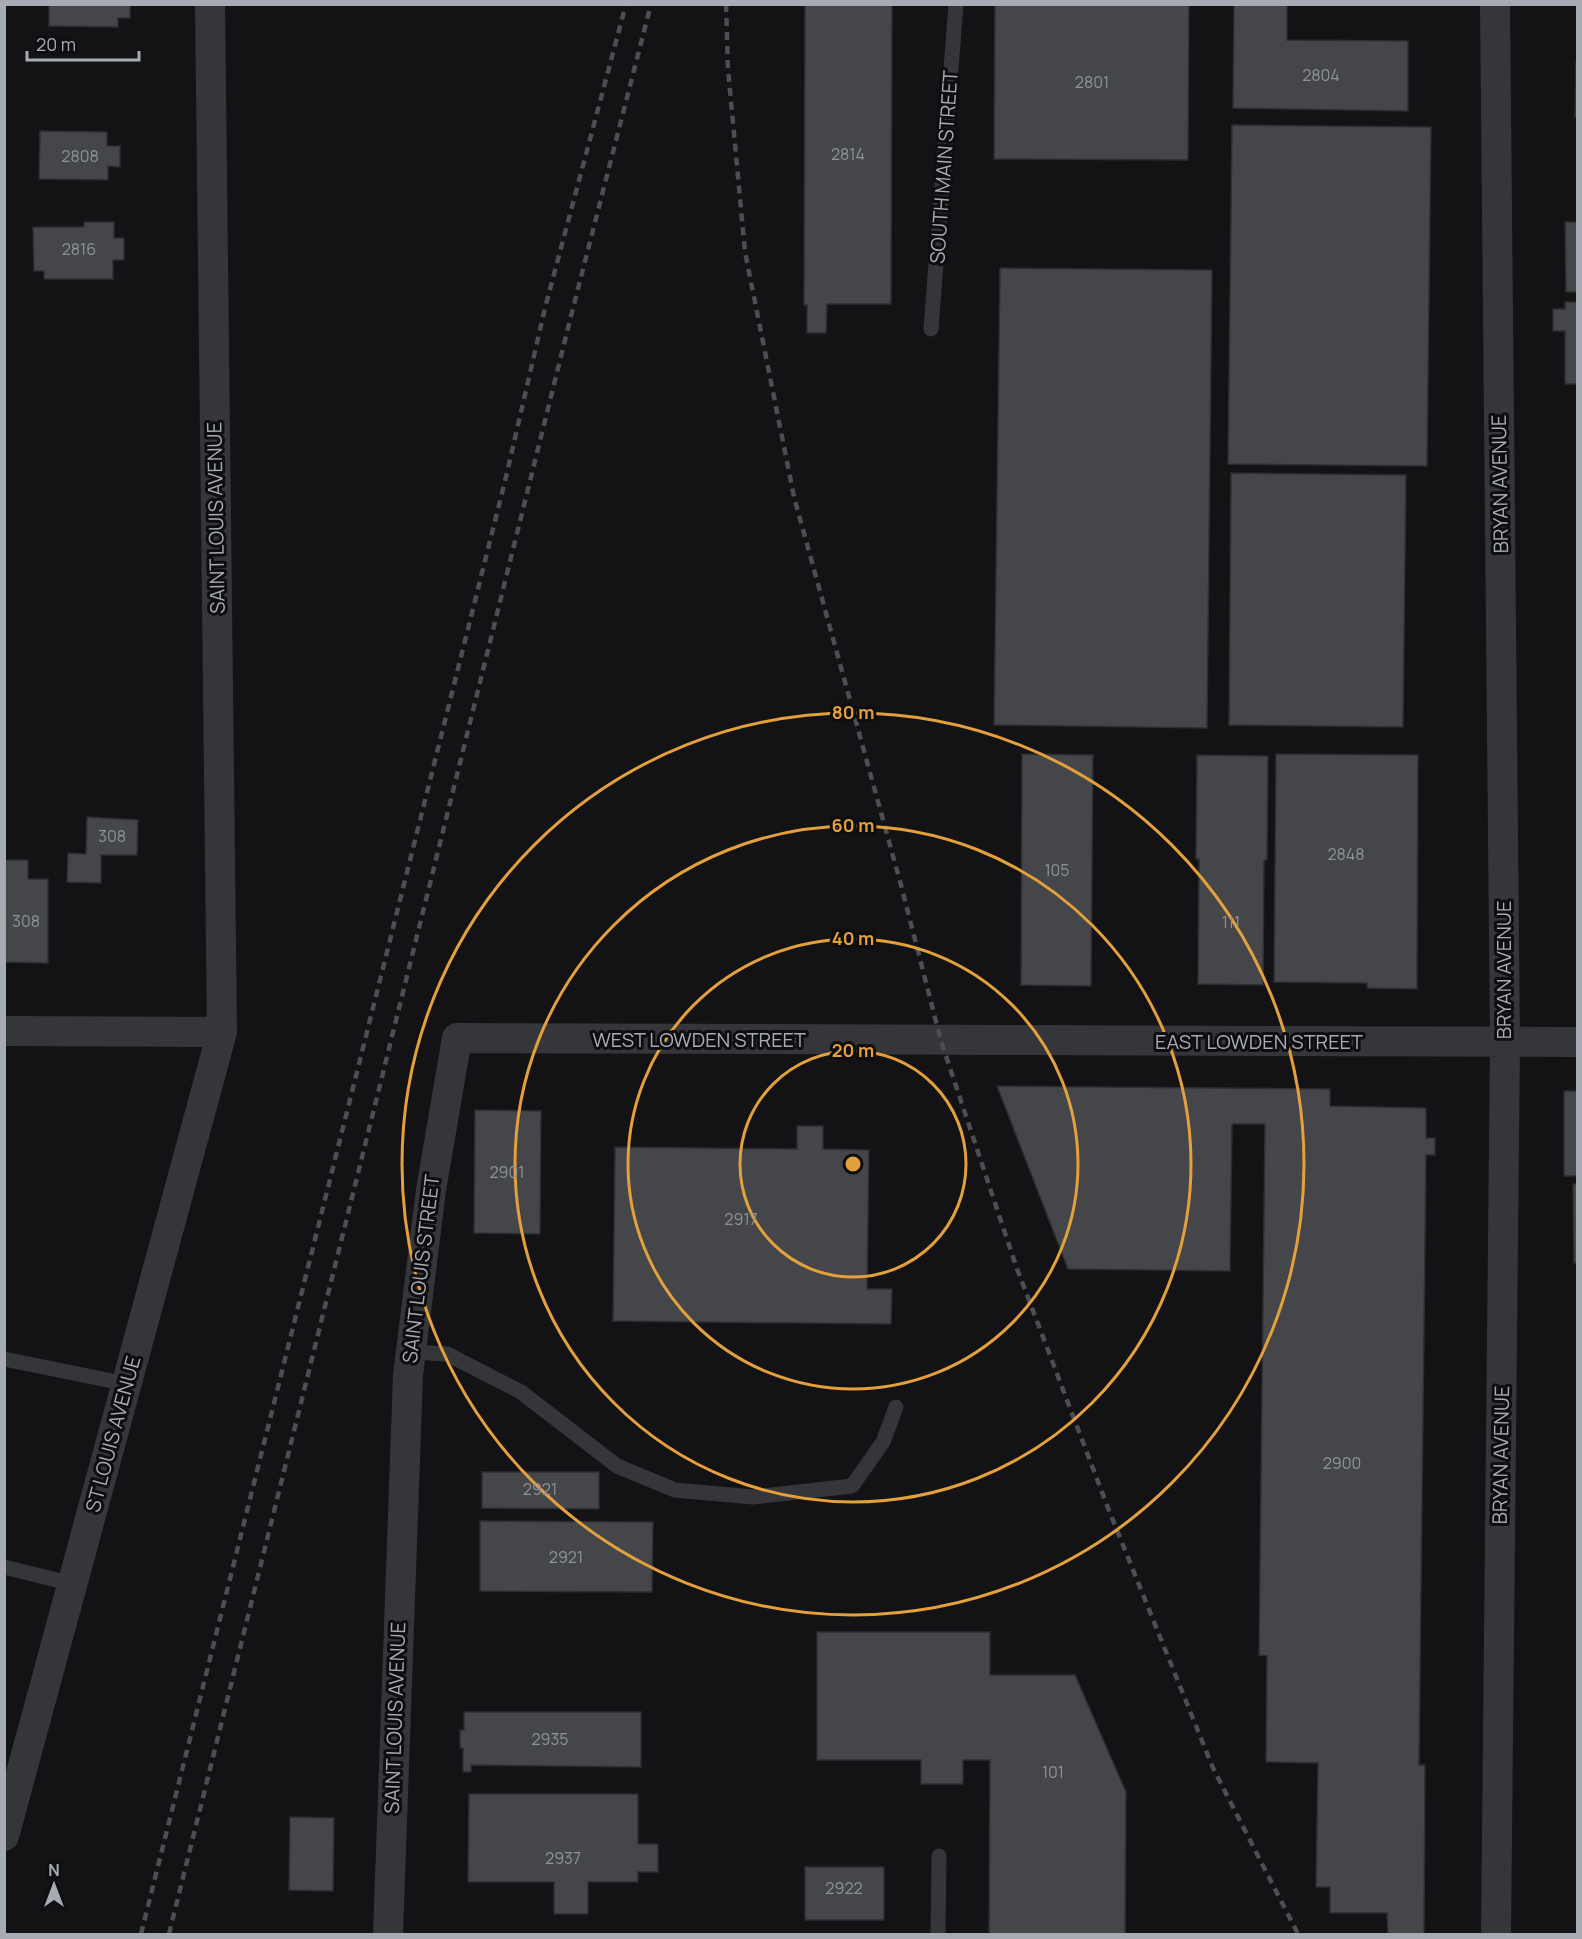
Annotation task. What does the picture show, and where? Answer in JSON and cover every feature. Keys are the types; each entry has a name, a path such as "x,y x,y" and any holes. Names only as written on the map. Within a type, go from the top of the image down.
{"street":[{"name":"SAINT LOUIS AVENUE","path":"210,4 222,1032"},
{"name":"BRYAN AVENUE","path":"1495,4 1505,1042 1496,1935"},
{"path":"4,1031 222,1032"},
{"name":"ST LOUIS AVENUE","path":"4,1836 222,1032"},
{"name":"WEST LOWDEN STREET","path":"457,1038 942,1041"},
{"name":"SAINT LOUIS STREET","path":"403,1501 408,1375 431,1190 457,1038"},
{"name":"EAST LOWDEN STREET","path":"942,1041 1578,1042"},
{"name":"SAINT LOUIS AVENUE","path":"388,1935 403,1501"}],"lane":[{"name":"SOUTH MAIN STREET","path":"932,329 956,4"},
{"path":"411,1352 447,1354 521,1392 617,1466 675,1490 753,1497 852,1486 883,1442 896,1407"},
{"path":"4,1359 127,1384"},
{"path":"4,1567 73,1584"},
{"path":"938,1935 939,1856"}],"building":[{"path":"49,4 130,4 130,18 118,18 118,27 49,26"},
{"path":"805,4 892,4 891,304 827,304 826,333 807,333 807,305 804,305"},
{"path":"995,4 1189,4 1188,160 994,159"},
{"path":"1234,4 1287,4 1287,40 1408,41 1408,111 1233,108"},
{"path":"1576,62 1578,62 1578,117 1575,117"},
{"path":"1232,125 1431,127 1427,466 1228,464"},
{"path":"40,131 107,132 107,146 120,146 120,167 108,166 108,180 39,179"},
{"path":"84,222 114,222 114,238 124,238 124,260 113,260 113,279 44,279 44,271 34,271 33,227 84,227"},
{"path":"1565,222 1578,222 1578,292 1566,292"},
{"path":"1000,268 1212,270 1207,728 994,725"},
{"path":"1565,302 1578,302 1578,384 1565,384 1565,331 1553,331 1553,309 1565,309"},
{"path":"1231,473 1406,475 1403,727 1229,725"},
{"path":"1022,754 1093,755 1091,986 1021,985"},
{"path":"1276,754 1418,755 1417,989 1367,988 1367,983 1274,982"},
{"path":"1197,755 1268,756 1263,985 1198,984"},
{"path":"87,817 138,820 137,855 101,855 101,883 67,882 68,853 86,854"},
{"path":"4,860 28,860 28,879 48,879 48,963 4,962"},
{"path":"997,1086 1330,1089 1330,1106 1426,1108 1426,1138 1435,1138 1435,1155 1426,1155 1419,1765 1425,1765 1424,1934 1388,1934 1387,1913 1330,1913 1330,1887 1316,1887 1318,1763 1266,1762 1267,1656 1259,1655 1265,1124 1232,1124 1230,1271 1068,1269"},
{"path":"1564,1091 1578,1091 1578,1176 1564,1176"},
{"path":"475,1110 541,1111 540,1234 474,1233"},
{"path":"797,1126 823,1126 823,1149 869,1150 867,1289 892,1289 891,1324 613,1321 615,1147 797,1149"},
{"path":"1573,1184 1578,1184 1578,1263 1574,1263"},
{"path":"482,1472 599,1472 599,1509 482,1508"},
{"path":"480,1521 653,1522 652,1592 480,1591"},
{"path":"817,1632 990,1632 990,1675 1075,1675 1126,1792 1125,1934 989,1934 990,1760 963,1760 963,1784 921,1784 921,1760 817,1760"},
{"path":"464,1712 641,1712 641,1767 471,1765 471,1772 463,1772 460,1730 464,1730"},
{"path":"469,1794 638,1794 638,1844 658,1844 658,1872 638,1872 638,1882 588,1882 588,1914 554,1914 554,1882 468,1882"},
{"path":"290,1817 334,1818 333,1891 289,1890"},
{"path":"805,1867 884,1867 884,1920 805,1920"}],"railway":[{"path":"141,1934 506,477 545,308 626,4"},
{"path":"169,1934 572,312 651,4"},
{"path":"726,4 728,69 745,252 794,497 901,885 941,1041 1016,1266 1108,1508 1213,1768 1298,1934"}]}
